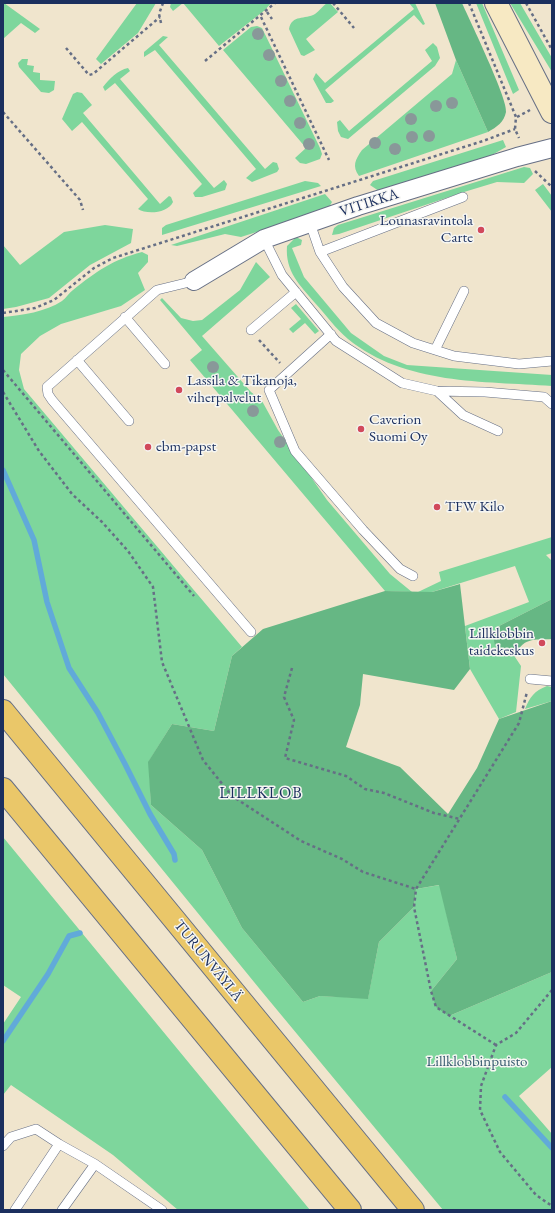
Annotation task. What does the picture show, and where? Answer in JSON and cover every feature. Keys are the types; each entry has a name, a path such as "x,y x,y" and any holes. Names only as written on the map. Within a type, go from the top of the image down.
{"highway":[{"name":"TURUNVÄYLÄ","path":"3,711 413,1210"},
{"path":"3,789 350,1210"}],"main road":[{"path":"496,3 552,112"}],"street":[{"name":"VITIKKA","path":"194,281 264,240 358,206 526,154 552,148"}],"lane":[{"path":"320,252 463,197"},
{"path":"310,223 320,252 343,287 376,322 413,343 454,356 519,364 552,361"},
{"path":"264,240 282,275 331,334 342,345 402,383 437,391 485,392 544,397 552,404"},
{"path":"194,281 157,290 46,387 48,394 251,632"},
{"path":"435,350 464,291"},
{"path":"251,330 296,292"},
{"path":"125,317 164,364"},
{"path":"331,334 269,390 295,451 363,530 400,568 413,576"},
{"path":"77,360 129,422"},
{"path":"437,391 463,414 498,431"},
{"path":"530,679 552,681"},
{"path":"3,1146 11,1137 36,1129 95,1164 162,1210"},
{"path":"15,1210 59,1144"},
{"path":"62,1210 95,1164"}],"path":[{"path":"162,23 159,14 163,3"},
{"path":"205,61 261,17 275,3"},
{"path":"333,3 354,28"},
{"path":"469,3 516,117 514,129 533,169 552,187"},
{"path":"526,3 552,50"},
{"path":"267,12 272,19"},
{"path":"261,17 329,160"},
{"path":"66,48 89,75 160,18"},
{"path":"3,112 80,200 83,210"},
{"path":"3,313 35,308 54,300 94,268 113,258 155,243 483,141 514,129"},
{"path":"251,330 288,373"},
{"path":"3,370 194,596"},
{"path":"3,392 39,451 72,494 128,551 153,588 162,662 203,760 232,796 301,841 342,859 363,872 416,889"},
{"path":"292,668 284,696 294,720 285,758 346,776 365,789 384,793 434,813 460,819"},
{"path":"496,1045 436,1007 431,992 414,907 416,889 519,723 530,679"},
{"path":"552,990 516,1033 496,1045 481,1086 480,1110 500,1152 536,1195 552,1206"}],"green space":[{"path":"3,3 40,29 35,33 21,23 3,39"},
{"path":"137,3 156,3 138,33 101,64 96,59"},
{"path":"171,3 183,3 173,11 170,7"},
{"path":"183,3 271,3 265,10 219,46"},
{"path":"327,3 330,3 338,12 306,39 315,50 304,56 301,55 289,29 291,24 296,19 315,14"},
{"path":"409,3 415,3 425,24 423,25 414,15 325,90 334,101 331,103 326,103 313,79 316,73 325,83 414,9"},
{"path":"435,3 462,3 495,77 506,112 504,119 500,124 488,132 456,60"},
{"path":"476,3 482,3 519,90 513,94"},
{"path":"510,3 520,3 552,58 552,72"},
{"path":"257,26 262,28 320,148 322,154 320,159 306,164 300,163 295,158 306,148 223,50 251,27"},
{"path":"163,36 168,37 159,45 265,169 273,162 277,163 279,169 277,172 252,182 246,178 256,169 155,50 144,57 144,52"},
{"path":"433,43 437,47 440,58 435,66 348,139 341,137 338,131 337,122 340,120 349,131 432,61 425,50"},
{"path":"22,59 28,59 27,65 34,66 33,72 40,73 40,80 55,81 54,90 49,93 41,92 19,67 18,63"},
{"path":"456,60 488,132 359,176 355,163 362,150 452,74"},
{"path":"128,68 130,71 120,79 214,188 224,180 227,184 225,190 202,197 195,197 193,193 202,184 115,83 105,91 103,87 111,78 117,73"},
{"path":"77,92 82,93 92,105 83,113 160,204 169,196 171,197 173,202 167,209 157,212 147,212 138,209 148,199 82,122 72,131 62,119 73,94"},
{"path":"503,140 506,147 478,163 379,191 370,185 373,181"},
{"path":"524,167 530,168 533,174 524,183 497,182 332,235 334,228 338,225"},
{"path":"305,181 318,183 321,186 162,235 162,228 166,225"},
{"path":"543,184 552,196 552,212 535,190"},
{"path":"325,194 332,202 328,209 241,237 225,234 177,246 171,245"},
{"path":"105,225 133,229 131,243 90,265 49,298 3,309 3,245 20,265 64,232"},
{"path":"296,237 302,240 301,245 292,248 304,277 351,333 384,356 407,365 552,375 552,386 446,378 419,373 394,365 370,354 339,331 295,278 288,263 287,246"},
{"name":"Lillklobbinpuisto","path":"142,252 148,255 148,262 138,273 145,290 121,306 61,324 40,336 21,354 19,370 24,389 242,647 232,656 214,731 172,724 149,761 151,805 202,850 242,928 303,1002 320,996 368,998 379,942 414,907 416,889 440,885 457,959 431,991 449,1016 552,972 552,1067 519,1096 552,1134 552,1210 443,1210 263,993 3,674 3,317 34,312 56,305 82,283 105,267 131,255"},
{"path":"256,262 270,277 202,336 251,392 262,401 278,430 327,500 390,574 412,592 385,591 190,360 202,350 160,300 162,298 181,318 193,321 202,320 240,290"},
{"path":"296,304 319,331 315,334 305,323 293,333 289,329 301,319 291,308"},
{"path":"552,537 552,553 546,555 552,561 552,599 497,627 503,652 515,657 521,666 516,712 499,719 470,669 465,626 529,602 515,566 432,592 418,592 441,581 439,572"},
{"path":"460,584 470,669 454,690 363,674 360,705 346,747 400,767 448,814 477,768 499,719 552,701 552,972 449,1016 436,1007 431,991 457,959 439,885 416,889 414,907 379,942 368,999 320,996 303,1002 242,928 202,850 151,805 148,762 172,724 214,731 232,656 263,629 385,591 432,592"},
{"path":"552,599 552,639 529,641 521,646 515,657 503,652 495,646 493,634 497,627"},
{"path":"547,686 552,687 552,701 525,709 533,695"},
{"path":"3,837 310,1210 178,1210 113,1155 11,1085 3,1095 3,1024 21,997 3,985"}],"waterway":[{"path":"3,470 34,540 47,602 69,668 98,713 150,814 174,854 175,860"},
{"path":"3,1041 48,974 69,936 80,933"},
{"path":"505,1097 552,1148"}],"place":[{"name":"Lounasravintola Carte","path":"481,230"},
{"name":"Lassila & Tikanoja, viherpalvelut","path":"179,390"},
{"name":"Caverion Suomi Oy","path":"361,429"},
{"name":"ebm-papst","path":"148,447"},
{"name":"TFW Kilo","path":"437,507"},
{"name":"Lillklobbin taidekeskus","path":"542,643"}],"district":[{"name":"LILLKLOB","path":"261,794"}]}
